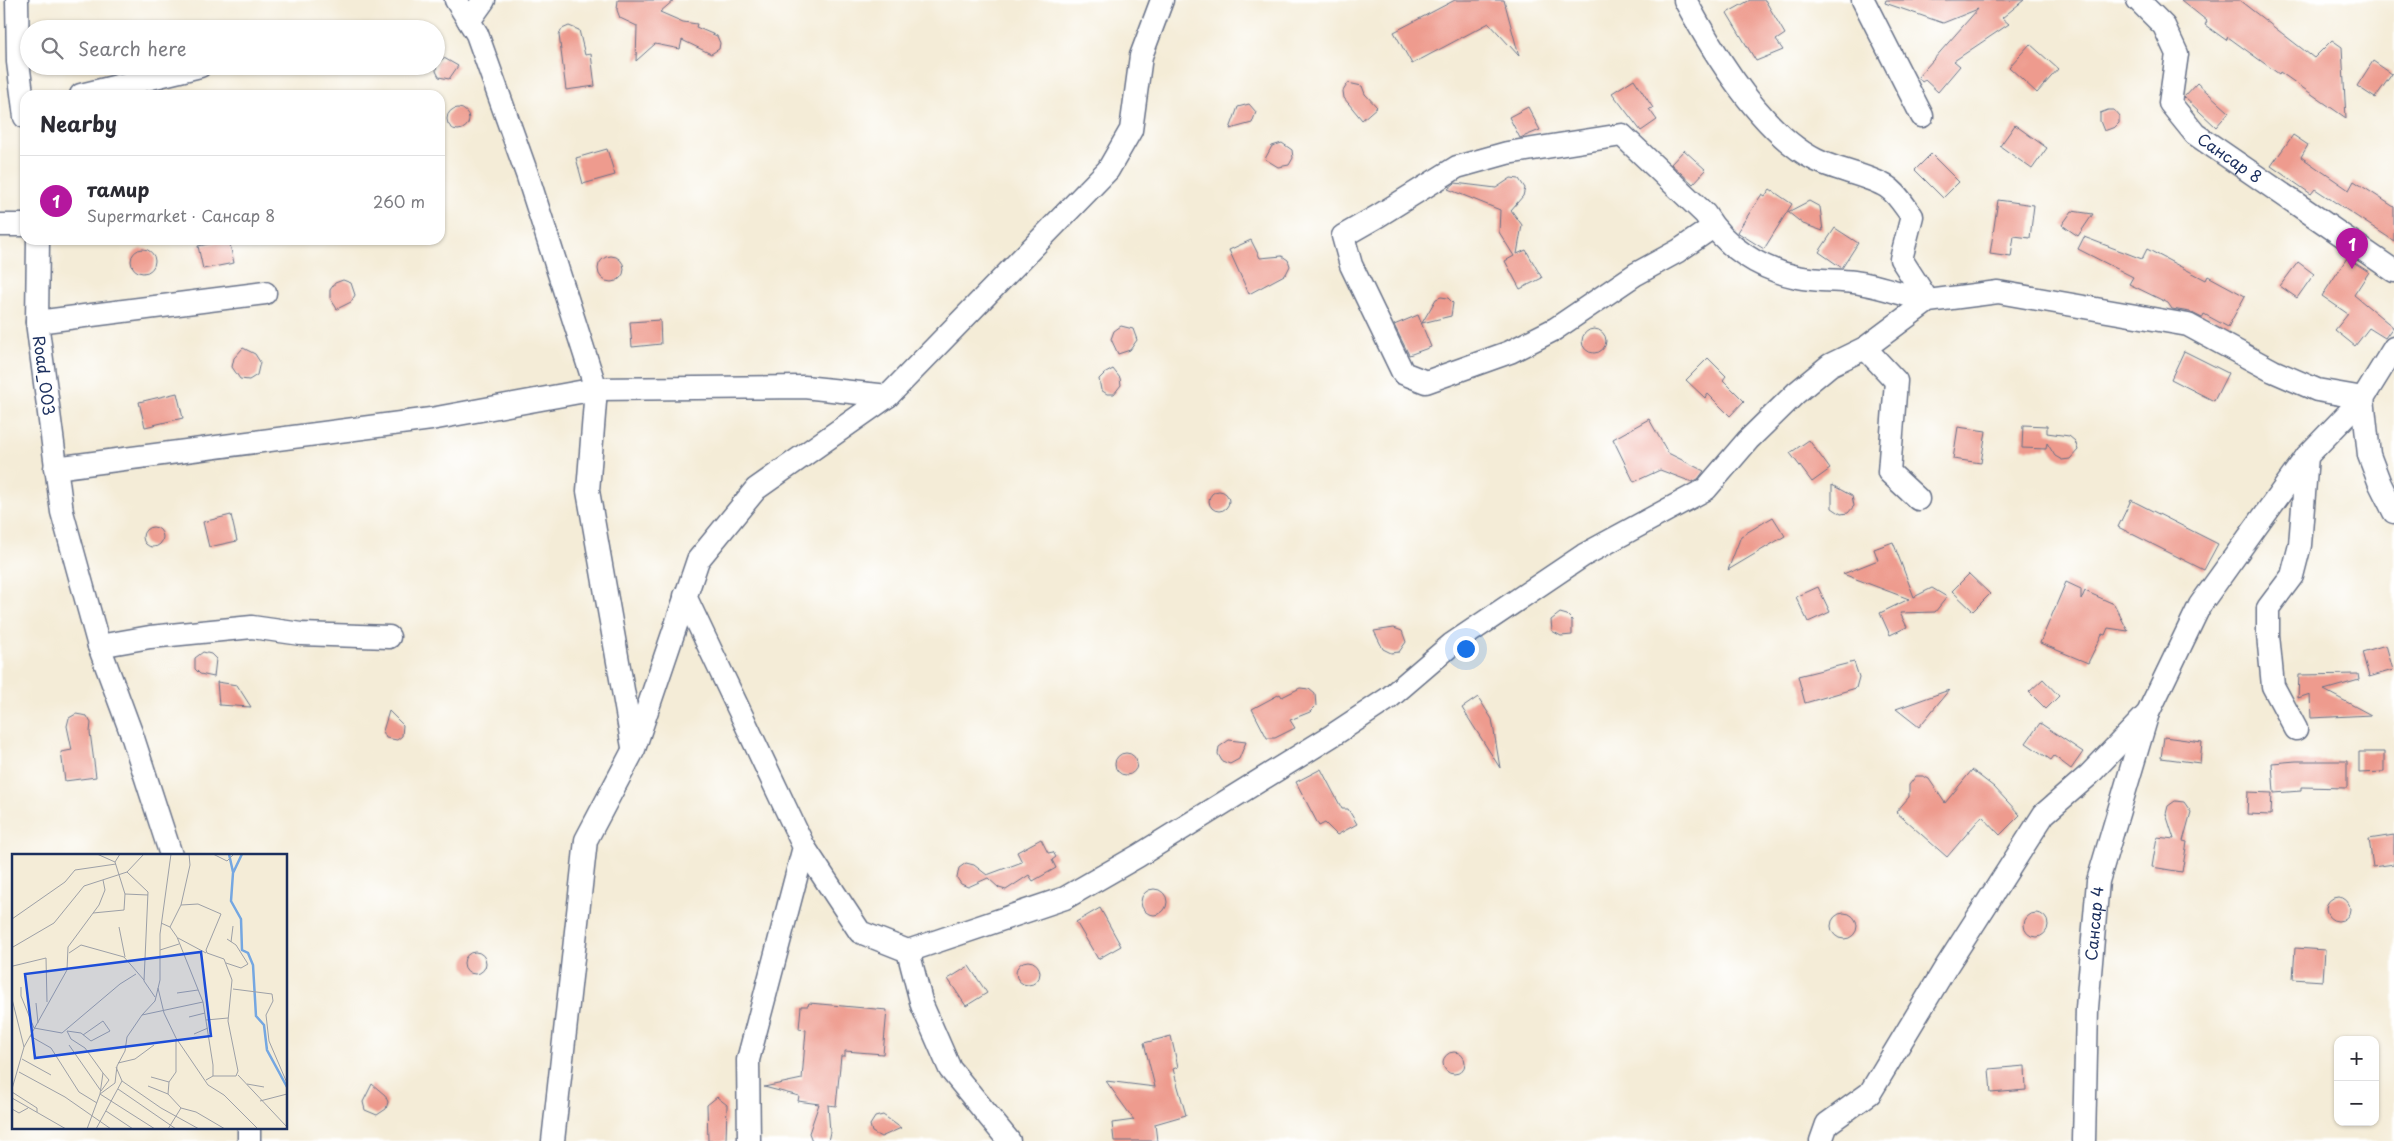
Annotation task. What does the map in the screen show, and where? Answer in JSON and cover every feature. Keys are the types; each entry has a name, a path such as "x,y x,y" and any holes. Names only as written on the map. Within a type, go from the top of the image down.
{"street":[{"path":"17,0 18,62 22,90"},
{"path":"456,0 477,34 527,174 596,389 588,491 634,749"},
{"path":"469,22 484,0"},
{"path":"552,1141 586,840 634,749 698,560 756,489 888,396 1108,170 1131,130 1141,56 1162,0"},
{"path":"1685,0 1712,48 1756,109 1782,135 1815,160 1888,187 1912,216 1901,259 1928,301"},
{"path":"1864,0 1922,116"},
{"name":"Сансар 8","path":"2138,0 2164,26 2177,54 2170,104 2195,134 2394,271"},
{"path":"102,90 163,75"},
{"path":"1713,227 1678,251 1636,274 1555,330 1510,352 1426,382 1403,373 1351,265 1344,236 1457,167 1507,153 1622,135 1705,214 1713,227 1740,253 1766,267 1796,277 1855,282 1928,301 1998,292 2188,325 2273,371 2317,390 2364,398"},
{"path":"0,225 20,225"},
{"name":"Road_003","path":"38,245 37,322 62,512 99,646 132,735 171,854"},
{"path":"37,322 265,293"},
{"path":"686,596 804,847 860,932 908,951 1065,898 1138,856 1334,735 1389,698 1452,644 1584,555 1706,489 1748,440 1796,393 1830,365 1865,348 1928,301"},
{"path":"1865,348 1896,381 1889,472 1918,499"},
{"path":"1821,1141 1827,1124 1870,1093 1946,967 2044,814 2089,775 2148,713 2200,605 2307,456 2364,398 2394,348"},
{"path":"55,468 431,419 596,389 804,387 888,396"},
{"path":"2364,398 2369,455 2380,484 2394,512"},
{"path":"2296,729 2273,686 2268,635 2268,608 2292,576 2300,545 2307,456"},
{"path":"99,646 150,637 252,628 301,634 389,637"},
{"name":"Сансар 4","path":"2084,1141 2087,1008 2098,881 2148,713"},
{"path":"749,1141 748,1060 804,847"},
{"path":"908,951 922,1005 950,1068 1010,1141"},
{"path":"249,1128 249,1141"}],"building":[{"path":"618,0 674,0 660,12 683,22 697,24 696,27 717,36 720,43 719,49 711,54 682,40 680,49 655,44 636,61 637,26 620,18 617,10"},
{"path":"1455,0 1504,0 1519,56 1489,23 1412,64 1394,32"},
{"path":"1750,0 1765,0 1785,34 1776,40 1783,50 1756,61 1727,13"},
{"path":"1886,0 2024,0 2002,18 2009,24 1954,61 1960,66 1938,92 1925,80 1922,82 1918,77 1978,9 1943,23 1885,3"},
{"path":"2181,0 2239,0 2314,58 2332,40 2342,47 2346,118 2280,72 2279,74 2228,37 2226,40 2205,25 2207,21"},
{"path":"569,26 579,30 585,55 591,54 595,86 566,90 559,35 562,29"},
{"path":"2030,44 2058,69 2037,93 2009,67"},
{"path":"445,59 458,66 449,79 439,77 438,75 445,75"},
{"path":"2373,61 2392,74 2375,98 2357,86"},
{"path":"1634,79 1653,108 1649,109 1657,120 1641,131 1612,93"},
{"path":"1348,83 1362,86 1365,94 1377,107 1362,120 1344,98 1343,91"},
{"path":"2197,83 2229,112 2216,127 2184,97"},
{"path":"1249,104 1256,112 1252,123 1230,129 1238,107"},
{"path":"1528,107 1540,130 1520,138 1509,117"},
{"path":"458,108 466,111 469,119 466,127 458,130 450,127 447,119 450,111"},
{"path":"2114,110 2119,116 2119,123 2115,127 2104,131 2100,121 2100,113"},
{"path":"2015,125 2047,148 2032,169 2000,146"},
{"path":"2293,135 2308,145 2301,157 2349,190 2354,181 2394,207 2394,241 2315,189 2311,194 2271,166"},
{"path":"1282,143 1292,150 1293,158 1289,165 1278,167 1265,159 1272,146"},
{"path":"607,149 615,175 583,184 576,158"},
{"path":"1684,150 1706,170 1693,184 1671,164"},
{"path":"1931,154 1959,182 1943,198 1915,170"},
{"path":"1511,178 1519,179 1525,188 1523,196 1511,210 1522,225 1517,254 1526,250 1542,278 1520,289 1505,261 1514,256 1499,232 1500,210 1448,189 1455,183 1496,188"},
{"path":"1770,189 1792,204 1764,249 1737,232 1762,194 1765,196"},
{"path":"1998,200 2034,205 2030,238 2014,236 2011,257 1990,254"},
{"path":"1809,201 1820,207 1823,231 1803,224 1788,212"},
{"path":"2072,211 2093,214 2078,236 2062,225"},
{"path":"1835,228 1858,243 1842,268 1819,252"},
{"path":"2084,237 2142,259 2147,249 2206,280 2208,276 2245,296 2228,327 2204,314 2202,318 2190,312 2172,309 2168,303 2129,284 2133,277 2078,249"},
{"path":"1251,240 1260,258 1282,256 1288,260 1290,266 1286,274 1249,294 1229,250"},
{"path":"230,245 234,263 203,269 198,246"},
{"path":"143,249 148,250 154,256 154,266 148,272 143,273 138,272 132,266 131,261 132,256 138,250"},
{"path":"611,256 620,260 624,269 620,278 611,282 602,278 598,269 602,260"},
{"path":"2347,258 2369,272 2354,295 2393,327 2385,338 2369,328 2355,346 2335,330 2348,314 2322,296"},
{"path":"2298,262 2314,274 2297,298 2280,286"},
{"path":"343,280 351,283 355,295 351,302 337,309 330,298 330,290 335,283"},
{"path":"1441,297 1448,298 1453,303 1451,316 1422,323 1436,299"},
{"path":"1418,315 1431,347 1409,355 1394,325"},
{"path":"660,320 661,344 632,347 630,322"},
{"path":"1121,326 1133,329 1137,340 1130,350 1118,354 1111,339 1114,331"},
{"path":"1594,329 1603,332 1606,341 1603,350 1594,353 1585,350 1582,341 1585,332"},
{"path":"243,348 255,354 260,362 257,375 249,380 240,379 232,367 234,358"},
{"path":"2184,351 2228,373 2214,401 2171,379"},
{"path":"1708,358 1726,376 1723,380 1744,401 1730,416 1708,394 1705,398 1686,380"},
{"path":"1113,369 1120,378 1121,385 1114,394 1107,394 1101,390 1099,379"},
{"path":"177,393 183,418 145,427 139,402"},
{"path":"1649,419 1668,453 1704,471 1698,479 1692,482 1660,470 1634,482 1613,439"},
{"path":"2023,425 2047,426 2047,433 2069,436 2075,441 2078,450 2070,459 2062,460 2055,456 2047,443 2046,449 2022,448"},
{"path":"1958,427 1986,431 1981,463 1953,459"},
{"path":"1809,440 1830,469 1812,482 1790,453"},
{"path":"1832,485 1852,496 1854,506 1848,513 1841,514 1832,508"},
{"path":"1219,491 1226,494 1229,501 1226,508 1219,511 1212,508 1209,501 1212,494"},
{"path":"2131,500 2218,544 2204,570 2118,527"},
{"path":"231,515 237,541 209,547 203,522"},
{"path":"1773,517 1785,536 1728,570 1741,536"},
{"path":"153,527 160,530 163,537 160,544 153,547 146,544 143,537 146,530"},
{"path":"1893,542 1914,597 1932,588 1947,597 1935,612 1900,613 1907,627 1890,635 1880,613 1909,599 1843,574 1878,560 1874,549"},
{"path":"1969,574 1990,594 1973,611 1952,591"},
{"path":"2066,582 2081,589 2081,600 2085,591 2114,604 2128,631 2108,628 2105,635 2102,634 2088,663 2040,643"},
{"path":"1818,587 1830,612 1808,622 1796,597"},
{"path":"1560,613 1567,615 1572,620 1572,635 1561,636 1552,631 1551,620"},
{"path":"1394,628 1402,631 1406,642 1399,652 1391,653 1383,649 1374,631"},
{"path":"2386,645 2393,670 2369,677 2362,652"},
{"path":"203,652 211,654 216,659 214,677 200,674 195,669 195,658"},
{"path":"1854,662 1859,677 1856,688 1805,703 1798,676"},
{"path":"2358,674 2359,680 2324,690 2371,715 2311,718 2310,694 2298,698 2299,675"},
{"path":"2043,679 2059,696 2046,709 2029,692"},
{"path":"217,682 237,685 251,707 219,705"},
{"path":"1300,688 1309,689 1315,694 1316,706 1310,712 1290,720 1295,728 1275,738 1267,738 1252,709 1280,694 1282,697"},
{"path":"1949,690 1919,727 1896,709"},
{"path":"1478,697 1492,719 1500,768 1462,708"},
{"path":"389,711 403,725 402,736 397,740 386,738 383,731"},
{"path":"76,714 87,716 91,723 90,732 96,777 65,781 61,752 72,750 67,726 69,718"},
{"path":"2040,723 2083,752 2071,769 2054,756 2051,760 2026,743"},
{"path":"2164,737 2202,742 2200,763 2161,758"},
{"path":"1229,740 1246,742 1239,759 1230,764 1222,761 1218,754 1219,747"},
{"path":"2359,752 2384,752 2384,772 2359,773"},
{"path":"1126,753 1134,756 1137,764 1134,772 1126,775 1118,772 1115,764 1118,756"},
{"path":"2347,761 2347,788 2301,787 2301,791 2274,793 2272,763"},
{"path":"1321,769 1342,809 1348,809 1357,824 1337,835 1325,823 1319,826 1296,782"},
{"path":"1972,770 1994,787 2020,815 2000,835 1982,816 1947,857 1896,812 1909,797 1909,785 1916,776 1923,776 1929,779 1945,803"},
{"path":"2248,792 2272,793 2271,815 2247,814"},
{"path":"2175,801 2184,802 2191,812 2183,841 2187,842 2182,872 2152,867 2157,837 2174,839 2166,814 2168,806"},
{"path":"2394,835 2394,864 2373,867 2369,839"},
{"path":"1041,839 1048,853 1053,852 1056,857 1052,860 1056,868 1033,881 1029,875 1006,890 999,888 988,878 968,887 961,884 957,878 959,868 966,863 974,865 987,875 1022,862 1017,852"},
{"path":"1154,889 1163,893 1167,902 1163,911 1154,915 1145,911 1141,902 1145,893"},
{"path":"2338,897 2343,898 2349,904 2349,914 2343,920 2338,921 2333,920 2327,914 2326,909 2327,904 2333,898"},
{"path":"1100,908 1121,946 1098,959 1076,922"},
{"path":"1844,913 1853,917 1857,926 1853,935 1844,939 1835,935 1831,926 1835,917"},
{"path":"2036,913 2045,916 2048,925 2045,934 2036,937 2027,934 2024,925 2027,916"},
{"path":"2295,948 2325,950 2323,981 2293,979"},
{"path":"475,952 483,955 486,963 483,971 475,974 467,971 464,963 467,955"},
{"path":"1028,961 1036,965 1040,973 1036,981 1028,985 1020,981 1016,973 1020,965"},
{"path":"969,966 987,993 966,1006 948,979"},
{"path":"809,1003 887,1010 883,1054 845,1051 845,1056 841,1056 836,1106 828,1105 830,1132 828,1141 812,1141 809,1133 819,1104 798,1101 799,1096 764,1087 802,1079 806,1030 799,1029 801,1006 808,1006"},
{"path":"1171,1036 1178,1067 1173,1069 1186,1115 1155,1124 1157,1141 1114,1141 1112,1123 1134,1120 1106,1081 1155,1087 1144,1043"},
{"path":"1454,1052 1462,1055 1465,1063 1462,1071 1454,1074 1446,1071 1443,1063 1446,1055"},
{"path":"2025,1066 2026,1090 1991,1093 1989,1069"},
{"path":"372,1084 385,1095 388,1102 386,1109 377,1115 365,1110 363,1102"},
{"path":"717,1097 727,1105 726,1141 708,1141 707,1105"},
{"path":"883,1115 901,1128 881,1137 872,1132 870,1125 875,1117"}],"place":[{"name":"тамир","path":"2352,269"}]}
